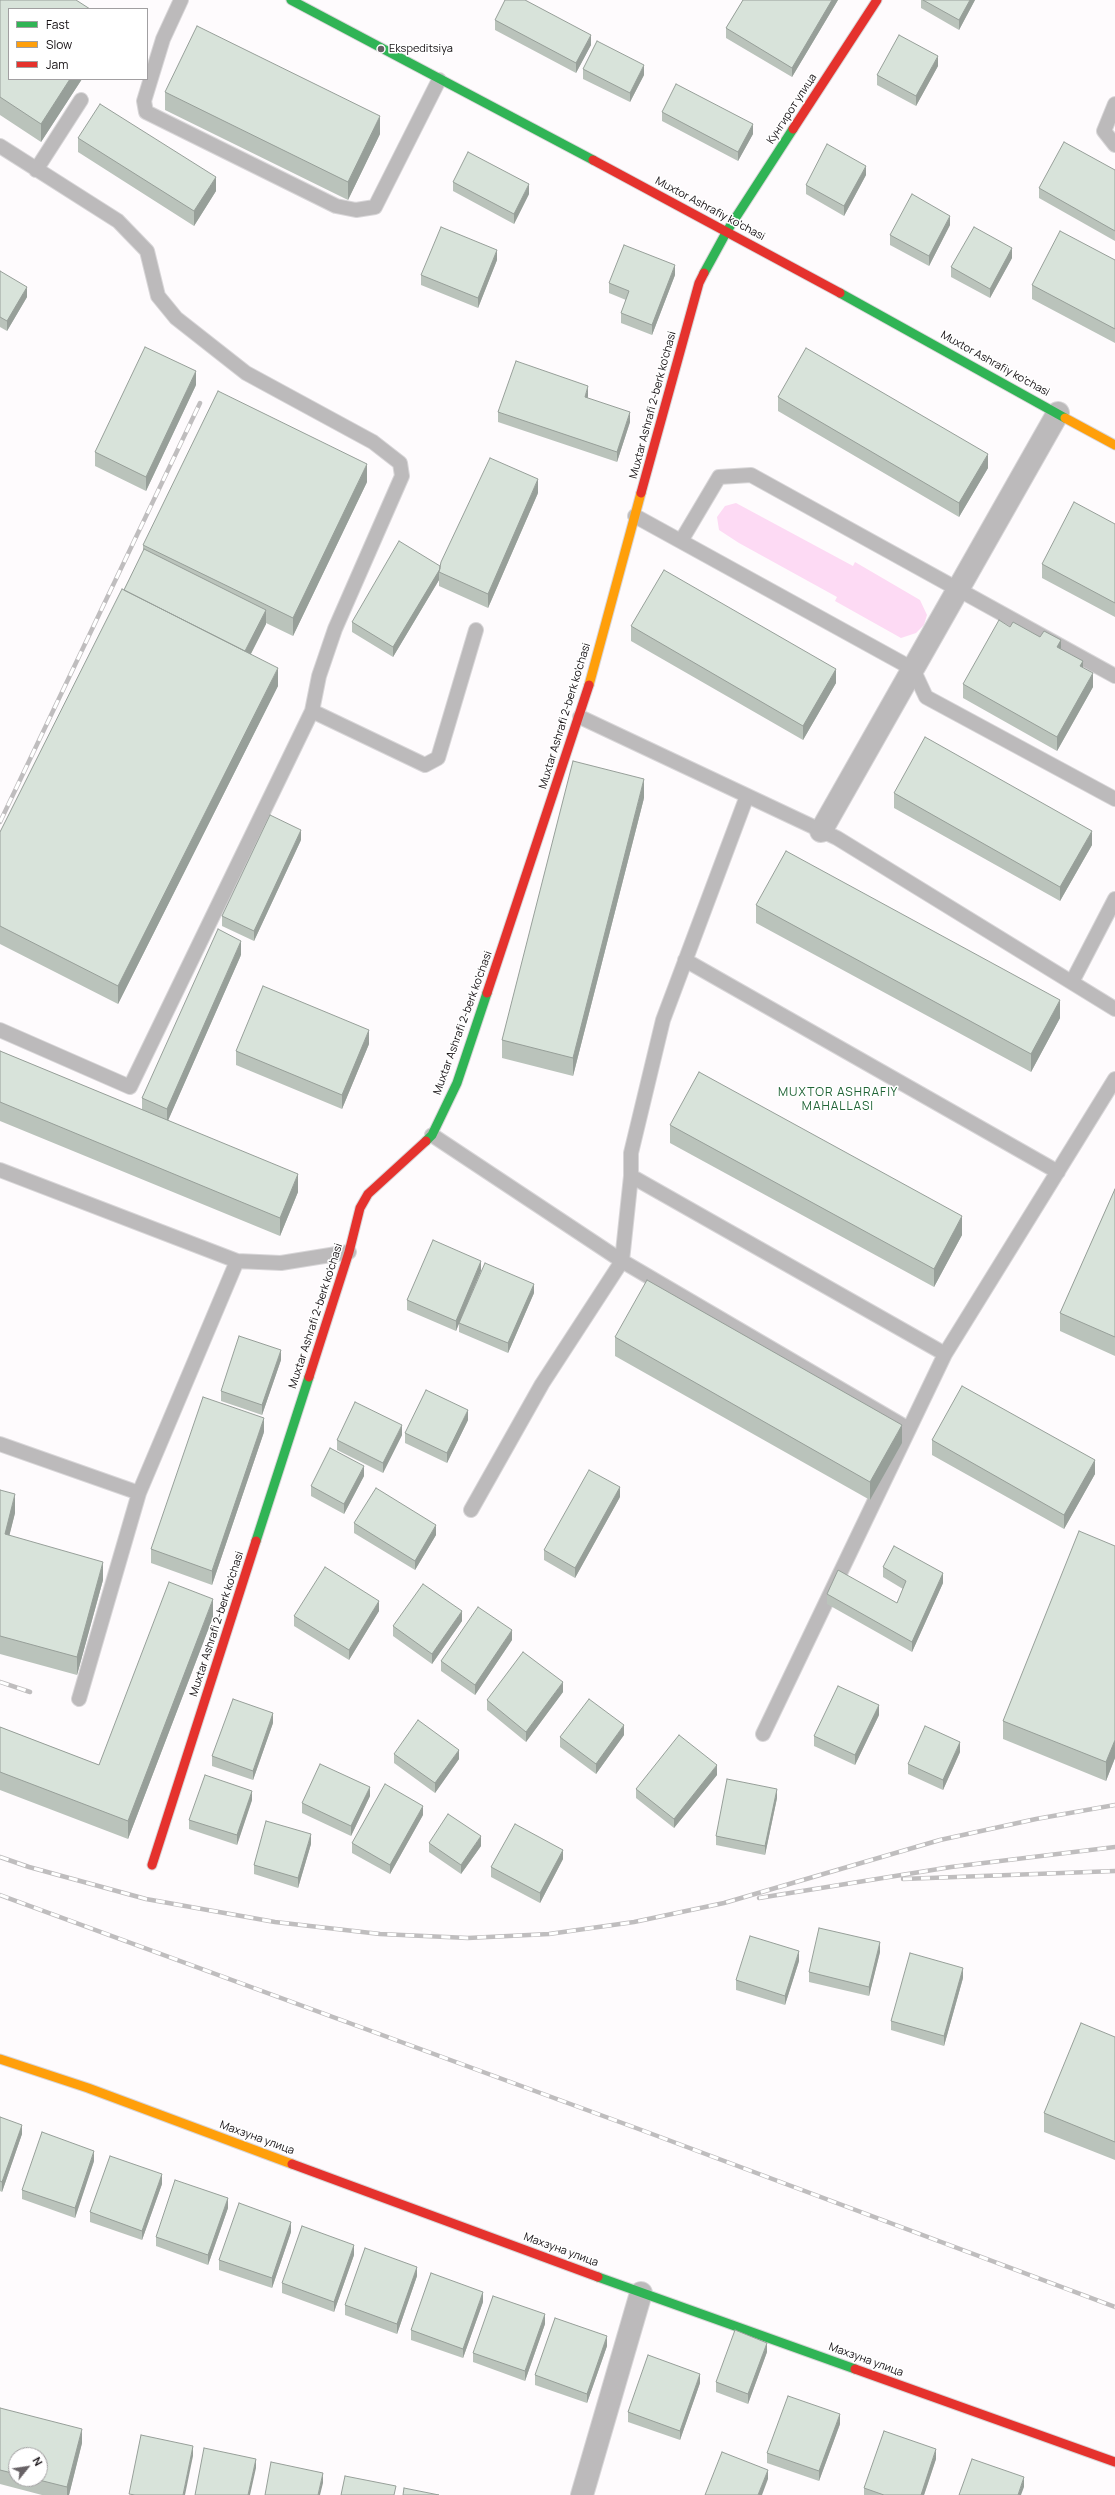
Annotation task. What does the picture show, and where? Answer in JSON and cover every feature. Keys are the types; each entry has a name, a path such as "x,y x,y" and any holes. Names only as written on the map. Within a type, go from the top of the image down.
{"street":[{"name":"Muxtor Ashrafiy ko'chasi","path":"291,0 439,80 727,231 1115,445"},
{"name":"Кунгирот улица","path":"727,231 877,0"},
{"name":"Muxtar Ashrafi 2-berk ko'chasi","path":"152,1865 349,1252 360,1208 368,1194 432,1135 457,1083 580,717 699,284 727,231"},
{"path":"821,831 1058,413"},
{"name":"Махзуна улица","path":"0,2059 88,2088 641,2292 1115,2462"},
{"path":"582,2495 641,2292"}],"lane":[{"path":"181,0 159,52 144,101 146,112 336,206 356,210 375,206 439,80"},
{"path":"36,170 81,100"},
{"path":"1115,104 1104,131 1115,145"},
{"path":"0,146 118,221 147,251 158,296 176,318 246,373 373,442 400,463 402,476 335,629 319,676 312,711 130,1087 0,1030"},
{"path":"681,541 719,477 751,475 1115,676"},
{"path":"635,516 913,669 926,697 1115,799"},
{"path":"312,711 425,765 438,758 476,630"},
{"path":"580,717 837,838 1115,1009"},
{"path":"471,1510 542,1384 622,1261 631,1176 631,1153 663,1020 747,796"},
{"path":"1072,982 1115,899"},
{"path":"685,960 1058,1172"},
{"path":"763,1734 945,1354 1115,1079"},
{"path":"432,1135 622,1261 909,1429"},
{"path":"0,1170 237,1261 281,1263 349,1252"},
{"path":"631,1176 945,1354"},
{"path":"79,1699 139,1493 237,1261"},
{"path":"0,1444 139,1493"}],"shaded area":[{"path":"736,503 853,566 855,562 920,600 927,615 924,625 916,633 901,638 835,601 837,597 739,543 719,530 717,517 725,506"}],"building":[{"path":"0,0 76,0 88,8 8,8 8,80 69,80 41,124 0,97"},
{"path":"505,0 525,0 591,35 576,63 495,20"},
{"path":"743,0 832,0 792,68 726,28"},
{"path":"923,0 970,0 959,20"},
{"path":"197,26 380,116 348,182 165,92"},
{"path":"899,35 938,56 916,96 877,75"},
{"path":"597,41 644,65 630,93 583,69"},
{"path":"676,84 753,124 738,152 662,112"},
{"path":"100,104 216,177 194,211 78,138"},
{"path":"1064,142 1115,170 1115,231 1039,188"},
{"path":"827,144 866,166 844,206 806,185"},
{"path":"468,152 529,184 514,214 453,182"},
{"path":"912,194 950,216 929,256 890,235"},
{"path":"441,227 497,250 478,298 421,275"},
{"path":"974,227 1012,248 990,289 951,267"},
{"path":"1060,231 1115,260 1115,329 1032,285"},
{"path":"624,245 675,265 652,325 621,313 629,291 609,283"},
{"path":"0,271 27,287 7,321 0,317"},
{"path":"145,347 196,371 146,477 95,452"},
{"path":"806,348 988,454 959,503 778,397"},
{"path":"516,361 588,386 585,397 630,412 617,452 498,412"},
{"path":"218,391 367,464 293,618 143,545"},
{"path":"490,458 538,479 488,594 439,572 441,562"},
{"path":"1074,502 1115,524 1115,603 1042,564"},
{"path":"399,541 440,566 440,569 393,647 352,622"},
{"path":"144,549 266,610 245,651 124,590"},
{"path":"664,570 836,669 803,726 631,626"},
{"path":"122,589 278,668 118,986 0,926 0,832"},
{"path":"999,620 1010,627 1013,622 1040,637 1044,631 1061,640 1057,647 1083,661 1080,666 1093,673 1057,737 963,684"},
{"path":"925,737 1092,831 1060,887 894,793"},
{"path":"573,761 644,779 573,1058 502,1040"},
{"path":"270,815 301,830 254,931 222,916"},
{"path":"786,851 1060,1000 1031,1054 756,905"},
{"path":"218,929 241,941 167,1109 142,1098"},
{"path":"263,986 369,1030 342,1095 236,1051"},
{"path":"0,1051 298,1174 280,1218 0,1102"},
{"path":"699,1072 962,1216 934,1269 670,1125"},
{"path":"1115,1189 1115,1337 1060,1313"},
{"path":"433,1240 481,1261 456,1321 407,1300"},
{"path":"485,1263 534,1284 508,1343 459,1323"},
{"path":"647,1280 902,1425 870,1482 615,1337"},
{"path":"239,1336 281,1350 262,1405 221,1391"},
{"path":"962,1386 1095,1460 1064,1515 932,1440"},
{"path":"426,1390 468,1410 447,1453 405,1433"},
{"path":"203,1397 264,1418 212,1571 151,1549"},
{"path":"355,1402 402,1425 383,1463 337,1440"},
{"path":"330,1448 364,1466 344,1504 311,1486"},
{"path":"589,1470 620,1487 575,1568 544,1550"},
{"path":"376,1488 436,1525 415,1561 354,1523"},
{"path":"0,1490 15,1494 5,1534 103,1562 77,1657 0,1636"},
{"path":"1079,1531 1115,1546 1115,1740 1106,1762 1003,1721"},
{"path":"894,1546 943,1573 912,1642 827,1594 838,1570 897,1603 906,1581 883,1567"},
{"path":"325,1567 379,1601 349,1650 294,1616"},
{"path":"169,1582 213,1599 128,1821 0,1772 0,1727 99,1765"},
{"path":"423,1584 462,1611 432,1654 393,1626"},
{"path":"478,1607 512,1630 475,1685 441,1661"},
{"path":"523,1652 563,1682 526,1732 487,1700"},
{"path":"838,1686 879,1705 855,1755 814,1736"},
{"path":"233,1699 273,1713 253,1771 212,1756"},
{"path":"589,1699 624,1725 596,1764 560,1737"},
{"path":"418,1720 459,1750 435,1783 394,1754"},
{"path":"925,1726 960,1742 943,1780 908,1764"},
{"path":"679,1735 717,1765 674,1819 636,1789"},
{"path":"320,1764 370,1787 351,1826 302,1803"},
{"path":"205,1775 252,1791 237,1835 189,1820"},
{"path":"727,1779 777,1789 765,1846 716,1836"},
{"path":"385,1784 423,1806 390,1865 352,1843"},
{"path":"448,1814 481,1836 461,1865 429,1843"},
{"path":"266,1821 311,1834 298,1878 254,1865"},
{"path":"515,1824 563,1850 540,1893 491,1867"},
{"path":"819,1928 880,1942 869,1987 809,1972"},
{"path":"750,1936 799,1951 785,1996 736,1980"},
{"path":"910,1953 963,1968 944,2036 891,2021"},
{"path":"1081,2023 1115,2037 1115,2142 1044,2113"},
{"path":"0,2117 22,2125 2,2182 0,2181"},
{"path":"42,2132 94,2151 75,2208 22,2190"},
{"path":"110,2156 162,2174 142,2231 90,2212"},
{"path":"175,2180 228,2198 208,2255 156,2237"},
{"path":"239,2203 291,2222 272,2278 219,2260"},
{"path":"302,2226 354,2245 334,2302 282,2283"},
{"path":"365,2248 417,2267 397,2324 345,2305"},
{"path":"431,2273 483,2292 463,2349 411,2330"},
{"path":"493,2296 545,2314 525,2371 473,2353"},
{"path":"555,2318 607,2336 587,2394 535,2375"},
{"path":"735,2330 767,2343 748,2394 716,2382"},
{"path":"648,2355 700,2374 680,2431 628,2412"},
{"path":"788,2396 840,2414 819,2471 767,2453"},
{"path":"0,2408 82,2429 67,2487 48,2482 48,2447 8,2447 8,2472 0,2470"},
{"path":"884,2431 936,2449 921,2495 884,2495 864,2488"},
{"path":"141,2435 193,2446 183,2495 129,2494"},
{"path":"204,2448 256,2459 248,2495 195,2495"},
{"path":"722,2452 768,2470 758,2495 705,2495"},
{"path":"972,2459 1024,2477 1018,2495 959,2495"},
{"path":"271,2462 323,2473 318,2495 265,2495"},
{"path":"345,2476 396,2486 394,2495 341,2495"},
{"path":"404,2488 439,2495 403,2495"}],"railway":[{"path":"0,822 200,403"},
{"path":"0,1682 30,1692"},
{"path":"0,1857 29,1867 146,1899 275,1922 380,1934 468,1938 549,1934 634,1922 724,1903 940,1840 1036,1819 1115,1805"},
{"path":"759,1898 951,1867 1115,1847"},
{"path":"903,1879 1115,1871"},
{"path":"0,1895 636,2128 1115,2307"}],"traffic: fast":[{"path":"291,0 593,160"},
{"path":"704,273 727,231 793,129"},
{"path":"840,293 1065,418"},
{"path":"426,1141 432,1135 457,1083 487,993"},
{"path":"256,1541 309,1377"},
{"path":"598,2277 855,2369"}],"traffic: slow":[{"path":"1065,418 1115,445"},
{"path":"589,685 641,493"},
{"path":"0,2059 88,2088 292,2164"}],"traffic: jam":[{"path":"793,129 877,0"},
{"path":"593,160 840,293"},
{"path":"641,493 699,283 704,273"},
{"path":"487,993 589,685"},
{"path":"309,1377 349,1252 360,1208 368,1194 426,1141"},
{"path":"152,1865 256,1541"},
{"path":"292,2164 598,2277"},
{"path":"855,2369 1115,2462"}],"place":[{"name":"Ekspeditsiya","path":"381,49"}],"district":[{"name":"MUXTOR ASHRAFIY MAHALLASI","path":"838,1100"}]}
